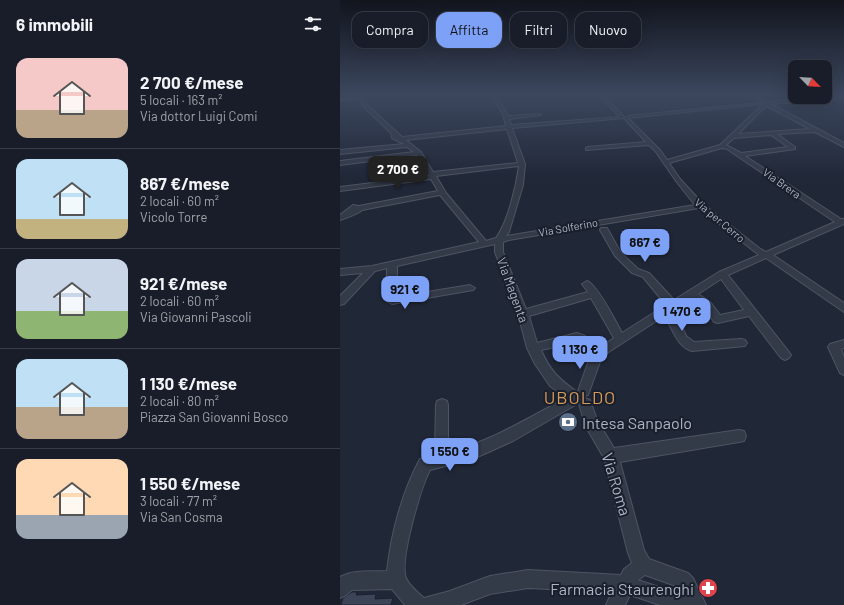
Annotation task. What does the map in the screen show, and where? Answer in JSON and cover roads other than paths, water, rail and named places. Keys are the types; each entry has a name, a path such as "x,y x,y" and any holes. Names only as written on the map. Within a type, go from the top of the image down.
{"street":[{"path":"383,122 394,133 394,137 400,139 419,153 442,192 484,243"},
{"path":"499,240 505,232 516,200 520,185 522,164 507,122"},
{"path":"400,139 508,127 570,122"},
{"name":"Via per Cerro","path":"629,122 658,151 700,206 756,250 844,308"},
{"path":"665,162 722,146 747,122"},
{"path":"801,122 844,145"},
{"path":"734,136 816,130"},
{"path":"739,155 792,148 773,134"},
{"path":"588,149 650,143"},
{"path":"340,152 407,145"},
{"name":"Via Brera","path":"722,146 739,155 840,224"},
{"path":"340,163 419,153"},
{"path":"340,189 522,164"},
{"path":"340,218 358,210 359,208 442,192"},
{"name":"Via Solferino","path":"340,272 372,269 484,243 573,226 700,206"},
{"path":"419,605 410,597 397,580 396,567 416,482 425,464 468,454 502,439 579,398 596,357 603,350 722,274 840,224"},
{"path":"604,230 618,254 634,271 646,275 669,307 682,339 692,347 741,343"},
{"name":"Via Magenta","path":"499,240 499,252 523,314 533,348 541,364 554,382 579,398"},
{"path":"392,264 392,301 470,288"},
{"path":"340,302 372,269"},
{"path":"722,274 785,355"},
{"path":"588,284 620,339"},
{"path":"691,293 707,304 718,319 751,312"},
{"path":"523,314 594,294"},
{"path":"675,323 707,304"},
{"path":"533,348 577,337 581,339 588,355 596,357"},
{"path":"844,344 834,347 844,370"},
{"name":"Via Roma","path":"579,398 591,423 611,456 636,553 643,566"},
{"path":"438,461 442,449 442,405"},
{"path":"611,456 738,436"},
{"path":"615,605 630,575 643,566 682,579 687,584 693,605"},
{"path":"429,605 450,602 490,585 528,579 625,584 693,605"},
{"path":"340,589 343,585 350,581 397,580"}],"place":[{"name":"Intesa Sanpaolo","path":"568,422"},
{"name":"Farmacia Staurenghi","path":"708,588"}],"district":[{"name":"UBOLDO","path":"580,397"}]}
